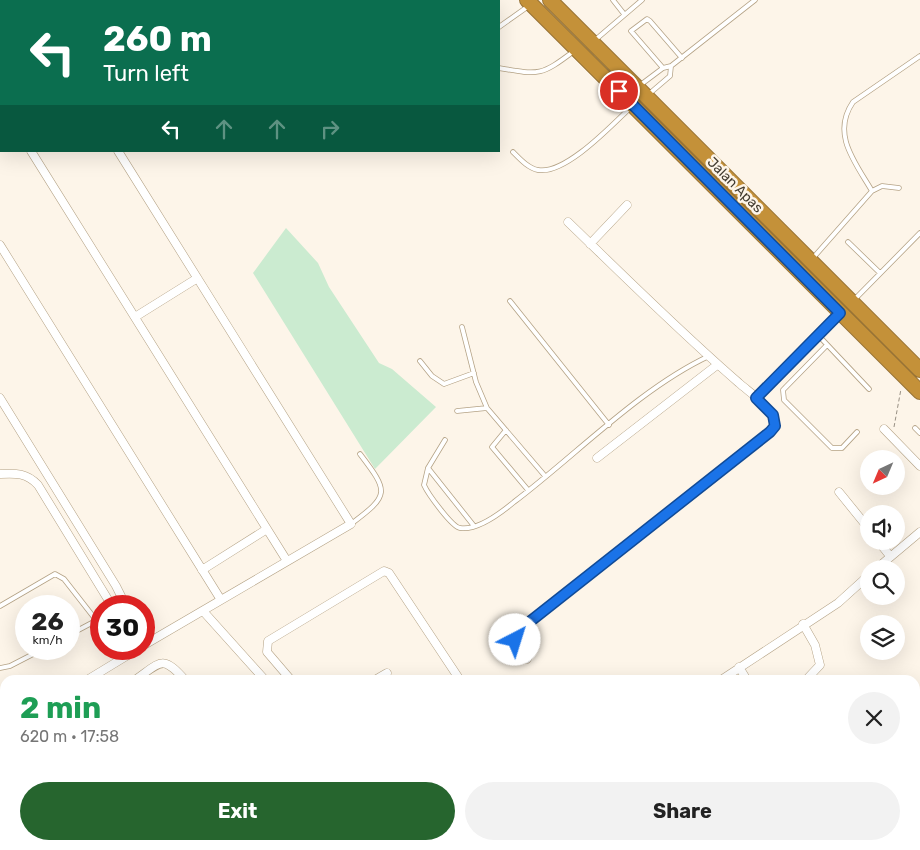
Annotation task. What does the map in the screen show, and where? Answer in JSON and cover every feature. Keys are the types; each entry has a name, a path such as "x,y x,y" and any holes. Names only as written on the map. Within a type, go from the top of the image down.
{"highway":[{"name":"Jalan Apas","path":"550,0 920,370"},
{"name":"Jalan Apas","path":"531,1 630,108 742,213 920,392"},
{"path":"725,175 721,186 741,207 742,213"}],"street":[{"path":"32,152 287,561"},
{"path":"119,152 196,279 351,524 155,639"},
{"path":"590,244 627,205"},
{"path":"528,659 515,640 514,636 518,631 770,432 775,426 773,415 756,398 717,365 568,222"},
{"path":"0,244 221,600"},
{"path":"135,318 196,279"},
{"path":"756,398 840,313"},
{"path":"597,458 717,365"},
{"path":"0,398 120,595"},
{"path":"887,432 920,466"},
{"path":"0,474 17,473 26,476 38,485 105,595"},
{"path":"839,492 860,519"},
{"path":"202,570 267,529"},
{"path":"886,560 920,532"},
{"path":"885,550 890,556"},
{"path":"287,675 267,652 268,641 384,571 389,573 457,675"},
{"path":"728,675 843,599 860,583"},
{"path":"203,611 261,675"},
{"path":"803,624 815,645 820,665 811,675"},
{"path":"95,675 120,660"},
{"path":"144,675 162,663 167,663 180,675"},
{"path":"739,667 744,675"}],"lane":[{"path":"613,0 624,14"},
{"path":"592,42 642,0"},
{"path":"500,26 531,1"},
{"path":"642,92 662,68 672,66 753,1"},
{"path":"662,68 632,31 647,18 682,58"},
{"path":"500,68 534,74 544,72 577,49"},
{"path":"872,191 848,147 843,123 846,113 853,102 920,56"},
{"path":"642,92 670,76 672,66"},
{"path":"513,152 533,169 540,171 551,169 582,151 630,108"},
{"path":"811,260 872,191 882,186 899,188"},
{"path":"852,302 920,233"},
{"path":"848,242 880,273"},
{"path":"510,301 609,425"},
{"path":"462,327 474,373 487,408 545,476"},
{"path":"818,335 869,389"},
{"path":"827,345 783,390 782,395 784,400 832,448 842,448 857,432"},
{"path":"445,440 428,468 423,480 424,486 455,526 463,528 474,526 514,503 609,425 682,371 709,356"},
{"path":"420,361 432,376 444,384 474,373"},
{"path":"458,411 487,408"},
{"path":"915,428 920,433"},
{"path":"506,430 493,444 493,452 528,490"},
{"path":"351,524 374,506 381,492 379,479 360,454"},
{"path":"428,468 474,526"},
{"path":"0,606 55,574 64,579 90,612"},
{"path":"0,668 10,666 22,660"}],"path":[{"path":"887,432 894,429 901,387"}],"green space":[{"path":"286,228 318,263 329,287 379,363 392,369 436,407 375,469 253,273"}],"route":[{"path":"515,640 514,636 518,631 770,432 775,426 776,421 773,415 756,398 840,313 619,91"}]}
